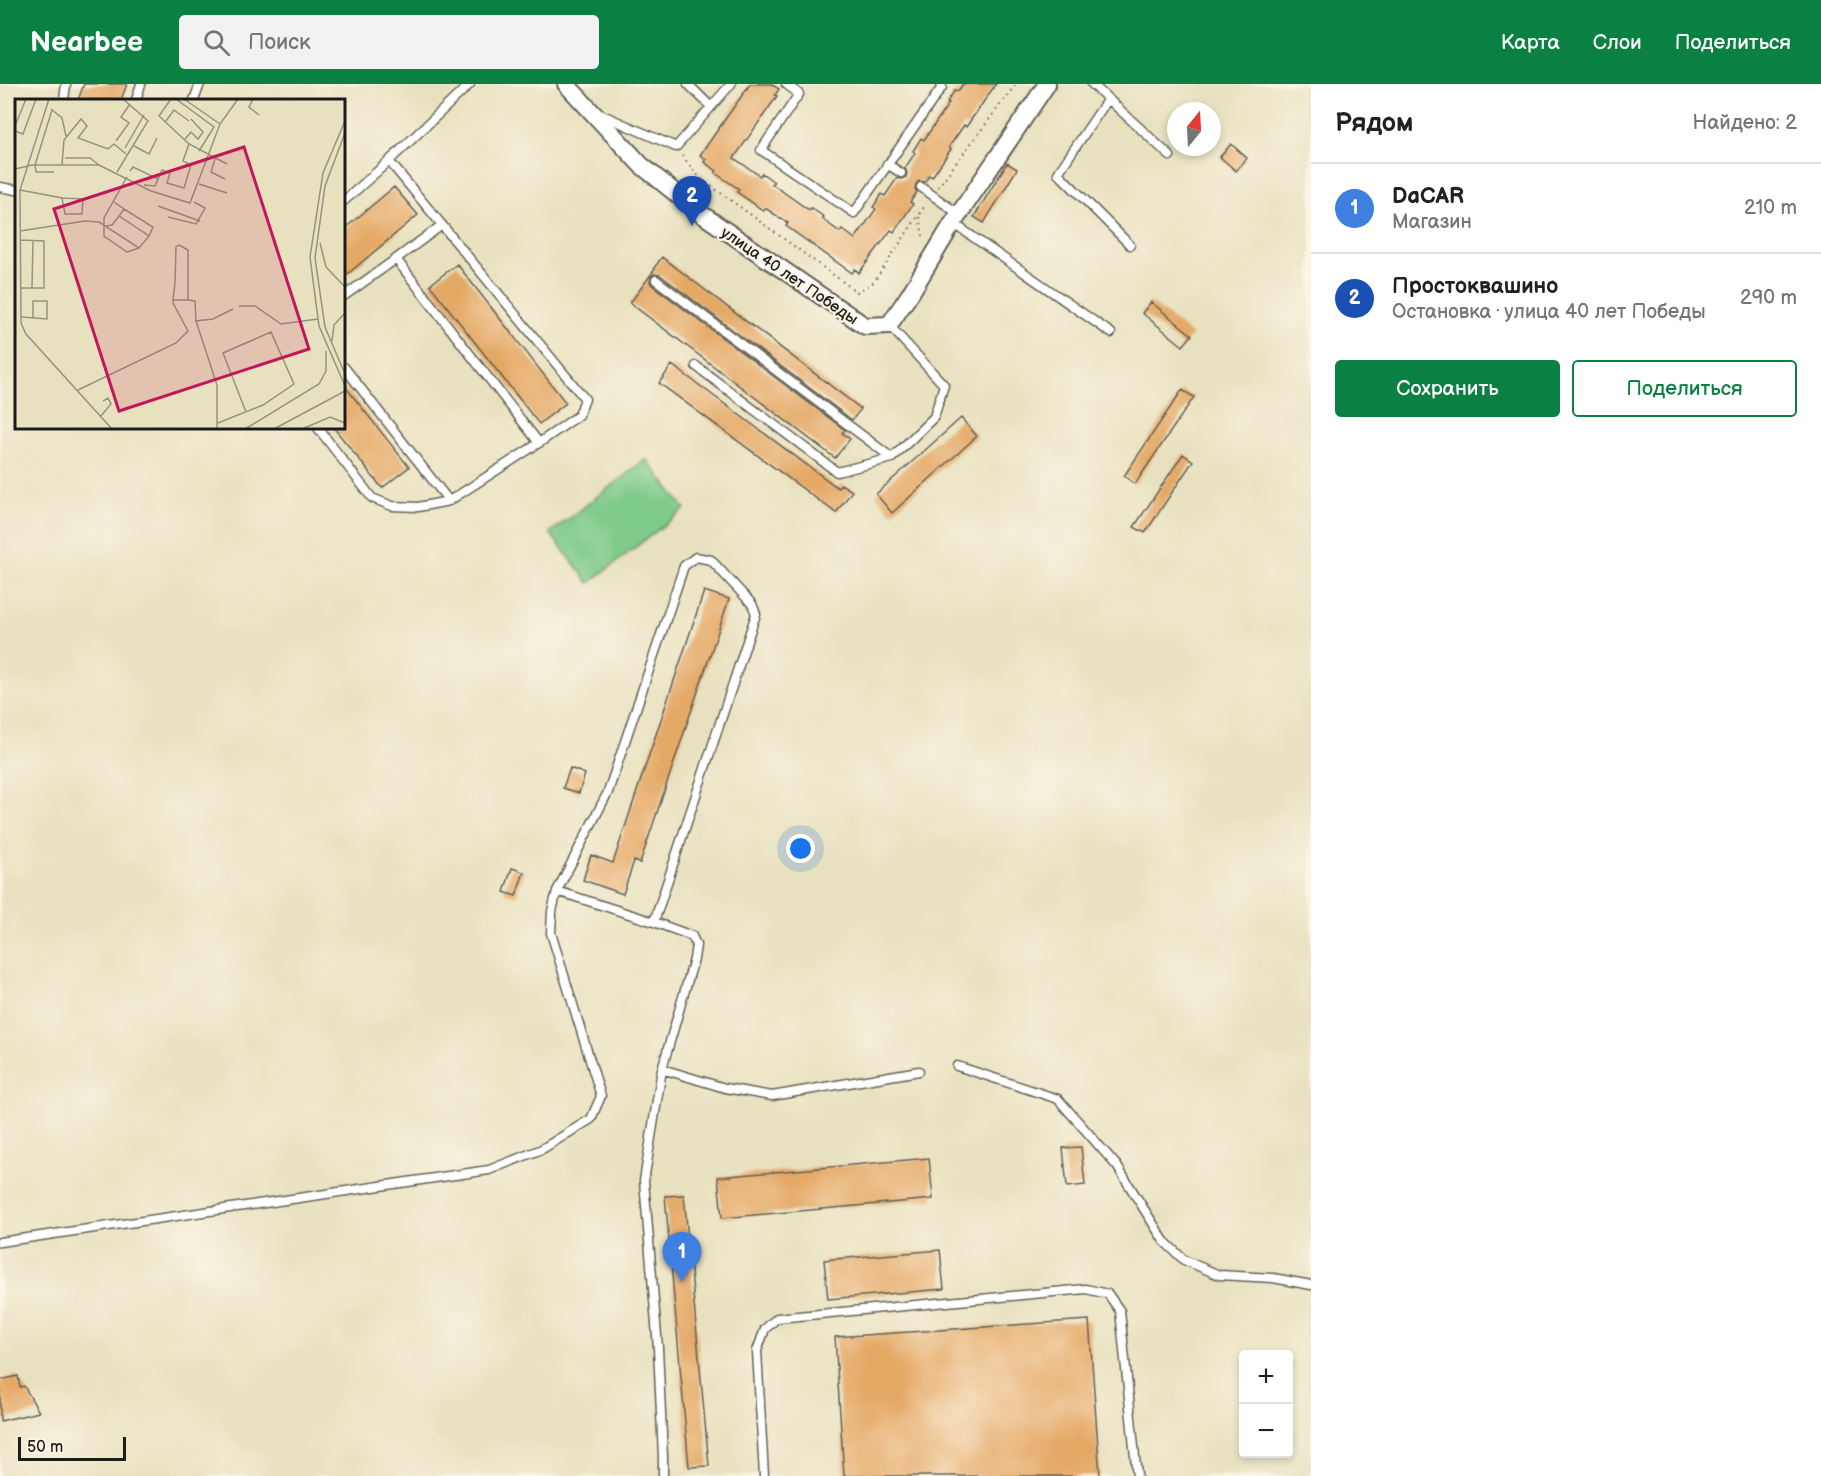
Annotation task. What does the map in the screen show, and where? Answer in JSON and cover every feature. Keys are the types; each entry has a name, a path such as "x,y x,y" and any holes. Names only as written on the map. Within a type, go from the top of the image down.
{"street":[{"name":"улица 40 лет Победы","path":"566,84 641,165 707,218 865,326 890,325"},
{"path":"890,325 956,219 1047,84"}],"lane":[{"path":"64,99 66,84"},
{"path":"136,99 141,84"},
{"path":"194,99 200,84"},
{"path":"345,200 470,84"},
{"path":"687,84 711,107"},
{"path":"589,109 676,147 731,84"},
{"path":"786,84 799,94 761,150 854,213 942,87 940,84"},
{"path":"1092,84 1167,153"},
{"path":"1108,99 1058,172 1130,245"},
{"path":"319,429 372,498 392,506 418,507 449,501 539,443 579,415 585,399 389,161"},
{"path":"887,164 901,173"},
{"path":"0,187 15,190"},
{"path":"921,187 956,219 1111,333"},
{"path":"345,295 442,225"},
{"path":"396,259 539,443"},
{"path":"656,280 892,458"},
{"path":"696,366 837,472 892,458 934,417 944,385 890,325"},
{"path":"345,368 449,501"},
{"path":"0,1242 489,1170 542,1149 591,1119 601,1096 551,933 552,911 557,891 608,792 684,566 696,557 711,560 752,604 756,614 654,922"},
{"path":"557,891 692,936 696,945 662,1069 644,1181 658,1348 663,1476"},
{"path":"957,1066 1058,1099 1117,1166 1164,1241 1184,1260 1219,1275 1273,1278 1311,1285"},
{"path":"662,1069 725,1088 772,1096 919,1071"},
{"path":"764,1476 757,1351 765,1329 777,1318 1086,1289 1108,1294 1120,1311 1137,1476"}],"path":[{"path":"919,217 926,249"}],"green space":[{"path":"646,459 685,509 589,583 550,533"}],"building":[{"path":"84,84 127,84 121,99 78,99"},
{"path":"750,84 771,84 779,89 775,95 777,96 734,158 760,176 762,173 774,182 772,184 809,210 811,208 824,217 822,219 840,232 842,229 855,239 876,209 873,207 882,194 885,196 897,178 906,177 905,168 915,153 913,151 921,138 924,140 955,90 958,91 963,84 996,84 966,127 964,125 932,177 929,175 925,182 919,181 916,184 917,192 910,202 913,204 894,232 891,230 859,273 855,269 852,273 786,226 788,223 765,208 764,211 737,192 739,189 715,173 717,171 704,162 706,159 700,155"},
{"path":"1231,144 1247,158 1236,171 1221,156"},
{"path":"1007,163 1017,169 984,223 974,217"},
{"path":"394,187 418,215 345,276 345,228"},
{"path":"662,257 861,409 852,420 660,275 654,274 651,277 652,285 845,430 842,433 850,439 835,458 630,303"},
{"path":"457,264 566,403 539,424 430,285"},
{"path":"1151,302 1192,335 1183,346 1142,313"},
{"path":"672,365 838,488 841,484 852,491 836,513 659,383"},
{"path":"345,386 409,467 382,488 335,429 345,429"},
{"path":"1182,390 1194,397 1135,484 1124,476"},
{"path":"961,418 977,436 892,513 876,494"},
{"path":"1183,454 1193,461 1145,533 1134,527"},
{"path":"704,591 729,599 640,863 634,861 623,894 583,880 591,855 613,863"},
{"path":"570,768 585,774 579,793 563,788"},
{"path":"512,868 524,872 516,896 504,892"},
{"path":"1081,1147 1085,1185 1067,1187 1063,1148"},
{"path":"929,1158 933,1199 722,1218 718,1177"},
{"path":"684,1195 709,1466 689,1467 665,1196"},
{"path":"940,1250 944,1289 828,1299 824,1260"},
{"path":"1089,1320 1100,1476 844,1476 835,1337"},
{"path":"18,1376 20,1387 24,1386 39,1412 0,1421 0,1380"}],"place":[{"name":"Простоквашино","path":"692,226"},
{"name":"DaCAR","path":"682,1282"}]}
